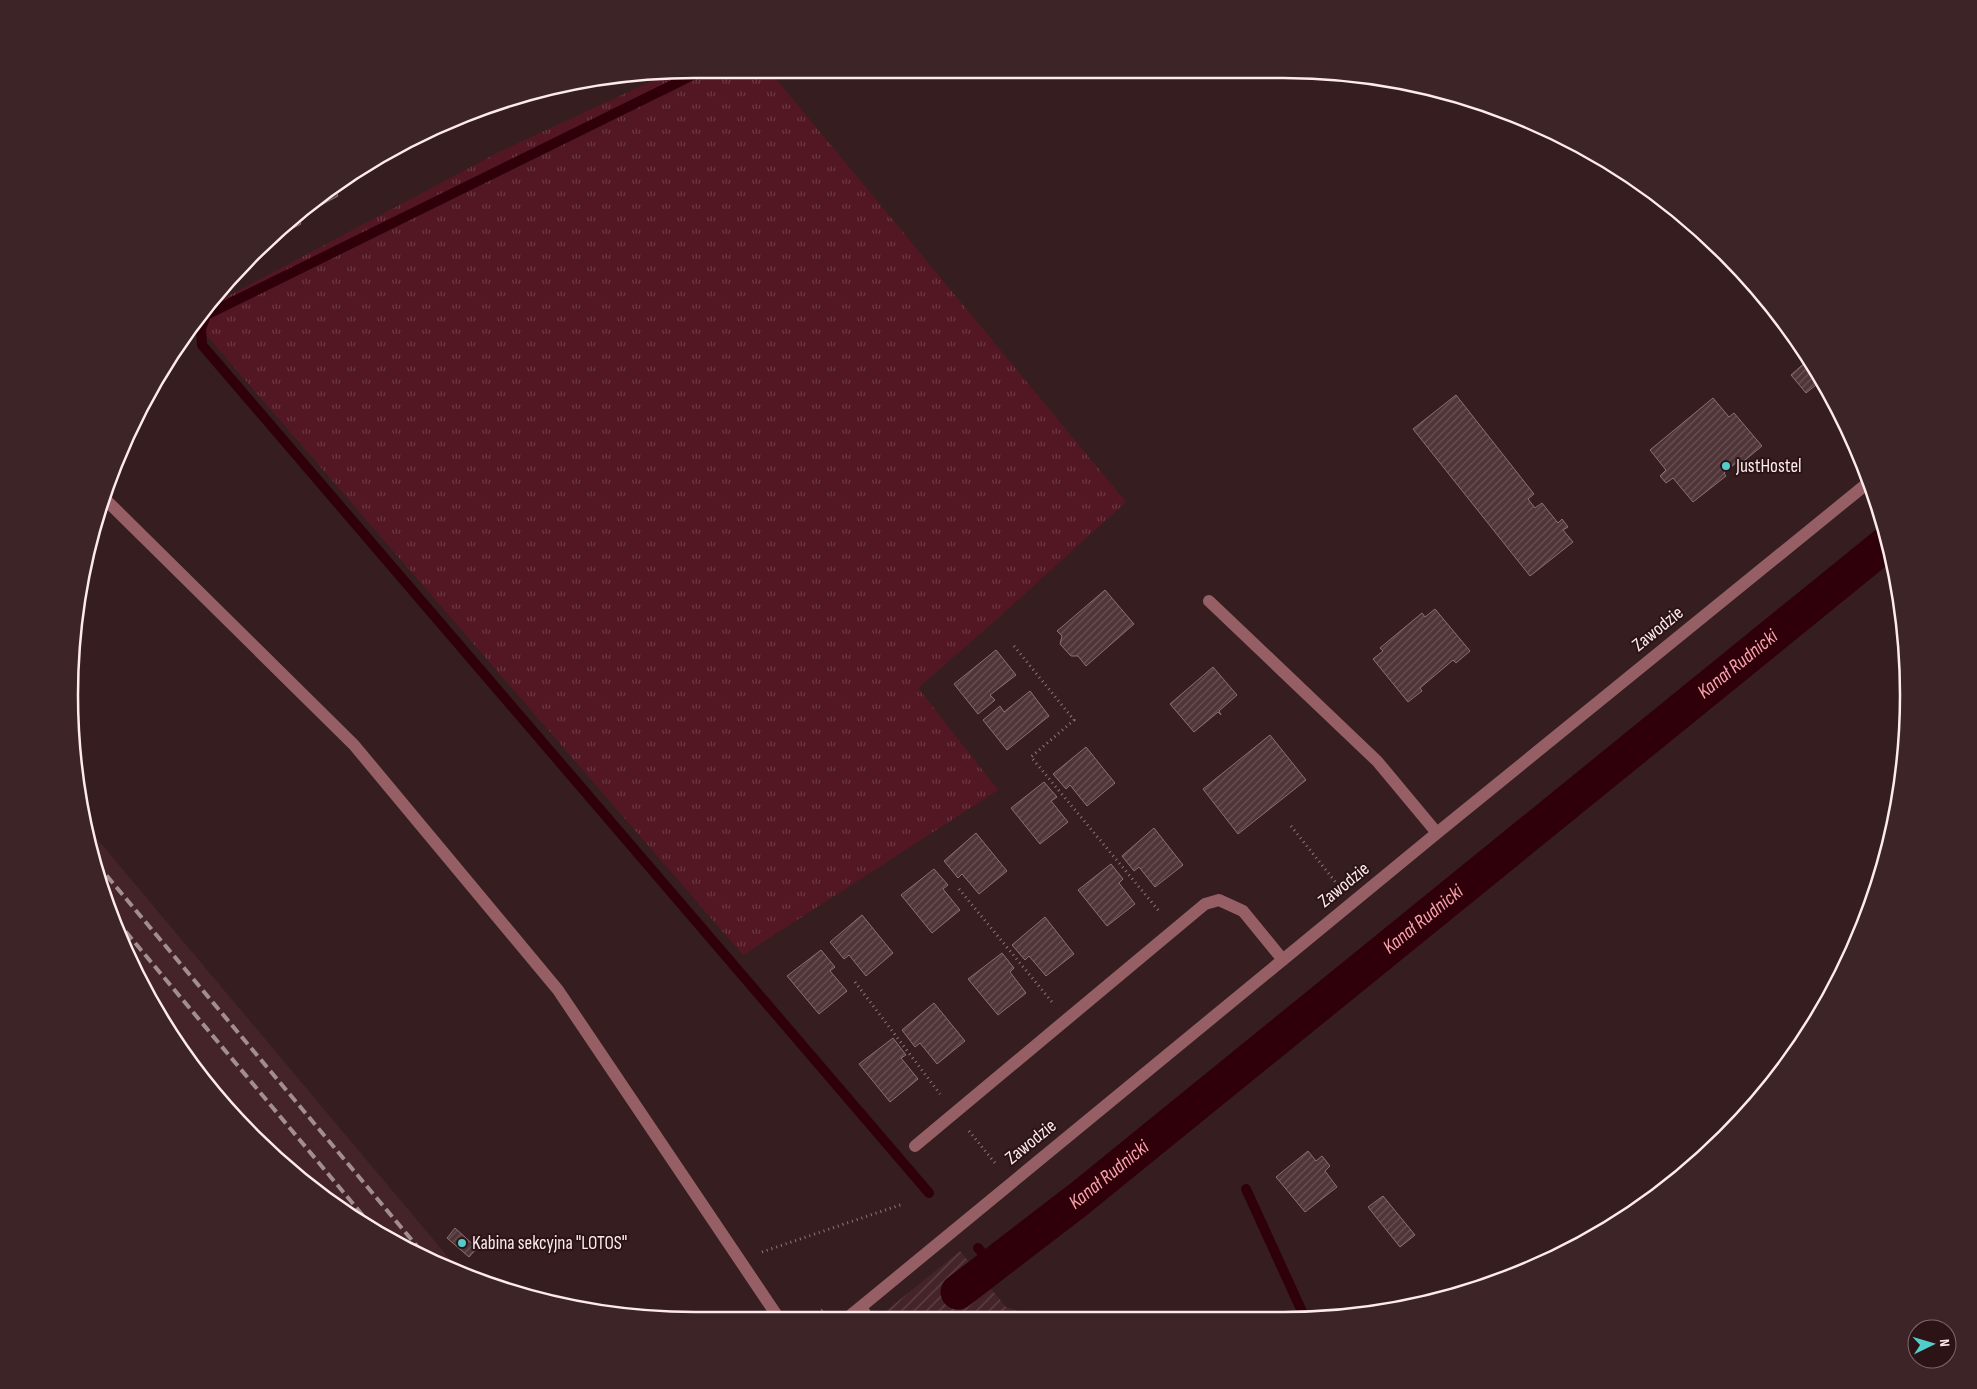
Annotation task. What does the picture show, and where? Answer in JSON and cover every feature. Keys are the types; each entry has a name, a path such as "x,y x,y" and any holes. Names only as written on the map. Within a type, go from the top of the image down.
{"street":[{"name":"Zawodzie","path":"855,1312 1437,833 1863,486"},
{"path":"108,502 361,753 558,990 775,1312"},
{"path":"1209,601 1377,761 1437,833"},
{"path":"915,1146 1205,904 1219,900 1243,911 1283,960"},
{"path":"862,1307 865,1312"}],"path":[{"path":"1014,646 1074,720 1031,757 1174,929"},
{"path":"1290,826 1340,888"},
{"path":"959,888 1067,1020"},
{"path":"855,982 995,1163"},
{"path":"739,1259 903,1204"}],"shaded area":[{"path":"94,835 453,1263 386,1229 352,1208 288,1158 258,1131 231,1101 181,1037 141,967 124,931 110,893"},
{"path":"960,1251 1006,1307 1020,1312 885,1312"}],"green space":[{"path":"775,78 1126,502 918,688 998,790 743,955 199,327 221,300 499,152 656,79"}],"building":[{"path":"336,192 338,196 315,208"},
{"path":"299,221 301,224 289,230"},
{"path":"1803,364 1816,385 1806,393 1791,375"},
{"path":"1456,395 1534,494 1528,499 1535,508 1542,503 1558,523 1562,519 1568,527 1563,530 1573,542 1530,576 1413,429"},
{"path":"1713,398 1729,417 1734,413 1762,446 1739,465 1737,462 1724,473 1726,476 1693,502 1673,478 1666,483 1660,476 1666,470 1650,450"},
{"path":"1105,590 1134,624 1086,666 1078,656 1071,656 1060,644 1062,636 1057,631"},
{"path":"1435,609 1470,651 1456,663 1453,660 1420,688 1422,691 1408,702 1373,659 1383,651 1380,648 1422,613 1425,617"},
{"path":"996,650 1016,675 990,695 995,700 978,714 954,684"},
{"path":"1213,667 1237,695 1219,711 1221,715 1218,712 1194,732 1170,704"},
{"path":"1030,691 1049,716 1007,750 983,720 1000,706 1004,712"},
{"path":"1270,735 1306,780 1238,834 1203,789"},
{"path":"1086,747 1115,783 1087,806 1070,785 1066,789 1053,774"},
{"path":"1044,782 1057,797 1051,801 1068,822 1040,844 1011,808"},
{"path":"1154,828 1183,865 1155,887 1139,867 1134,871 1122,856"},
{"path":"976,833 1007,871 979,894 962,874 958,878 944,861"},
{"path":"1111,864 1123,879 1119,883 1135,904 1107,926 1078,890"},
{"path":"934,869 948,885 943,889 960,910 932,933 901,895"},
{"path":"862,915 893,953 866,976 849,955 844,959 830,942"},
{"path":"1045,917 1074,954 1046,976 1029,956 1025,960 1012,945"},
{"path":"821,950 835,967 830,971 847,991 819,1014 787,976"},
{"path":"1002,953 1014,968 1010,972 1026,993 998,1015 968,979"},
{"path":"934,1003 965,1041 937,1064 920,1043 915,1047 902,1030"},
{"path":"893,1038 906,1055 901,1058 918,1079 890,1102 859,1064"},
{"path":"1308,1151 1316,1161 1322,1156 1330,1166 1325,1171 1337,1187 1305,1212 1276,1177"},
{"path":"1383,1196 1415,1235 1400,1247 1368,1207"},
{"name":"Kabina sekcyjna \"LOTOS\"","path":"455,1228 477,1248 469,1257 447,1238"}],"waterway":[{"path":"210,313 686,78"},
{"path":"204,320 201,329 202,345 929,1193"},
{"name":"Kanał Rudnicki","path":"958,1292 1079,1199 1881,548"},
{"path":"1246,1189 1302,1311"},
{"path":"978,1248 994,1266"}],"railway":[{"path":"104,873 416,1245"},
{"path":"123,928 362,1214"}],"place":[{"name":"JustHostel","path":"1726,466"},
{"name":"Kabina sekcyjna \"LOTOS\"","path":"462,1243"}]}
